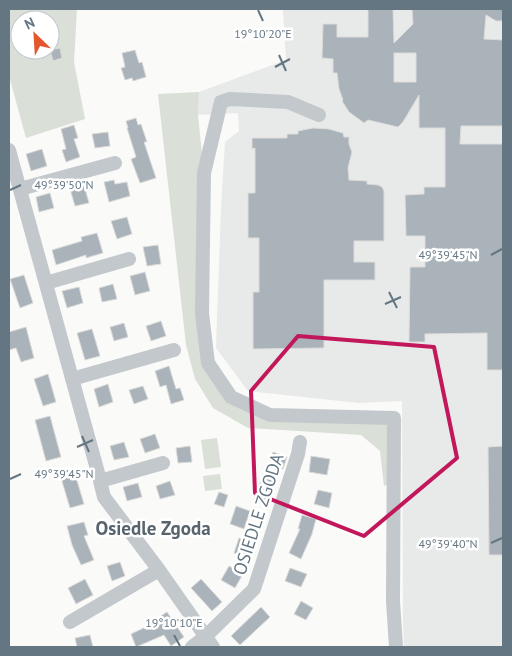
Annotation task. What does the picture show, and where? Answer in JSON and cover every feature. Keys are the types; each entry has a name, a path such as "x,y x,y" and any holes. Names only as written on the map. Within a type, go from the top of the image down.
{"street":[{"path":"319,115 288,102 230,99 221,102 204,173 202,313 208,363 231,397 270,415 394,418 393,601 396,647"},
{"path":"9,150 104,497 209,642"},
{"path":"20,189 115,164"},
{"path":"46,283 129,259"},
{"path":"72,379 174,350"},
{"name":"OSIEDLE ZGODA","path":"192,647 209,642 254,589 298,454 300,442"},
{"path":"100,481 164,462"},
{"path":"70,622 158,570"}],"highlighted area":[{"path":"298,336 434,347 457,458 364,536 255,493 251,391"}],"shaded area":[{"path":"9,9 77,9 74,62 85,119 26,138 9,76"},
{"path":"283,9 503,9 503,647 404,647 402,401 359,403 248,391 216,348 225,142 239,131 238,113 198,115 199,92 286,60"},
{"path":"199,92 198,115 204,173 208,363 231,397 270,415 394,418 394,482 384,486 380,451 361,435 248,428 213,408 195,379 186,345 158,94"},
{"path":"217,438 221,467 205,469 201,440"},
{"path":"220,474 222,489 205,491 203,476"}],"building":[{"path":"368,9 393,9 394,43 413,24 412,9 503,9 503,21 496,21 486,15 484,39 503,40 503,126 461,126 460,144 503,144 503,370 487,370 487,333 425,334 425,342 409,342 410,267 425,267 425,236 406,236 405,195 424,194 424,187 445,187 445,128 419,128 419,95 398,127 368,120 364,123 349,112 342,101 337,73 333,73 333,59 322,58 323,24 337,24 337,37 368,37","holes":["394,53 416,53 416,82 394,82"]},
{"path":"135,50 139,63 142,62 146,77 133,81 132,78 125,80 121,68 125,67 122,53"},
{"path":"136,118 138,125 141,124 147,142 144,142 156,178 140,183 131,159 136,157 126,121"},
{"path":"74,125 78,138 74,139 80,157 66,162 62,150 66,149 61,129"},
{"path":"313,128 329,129 343,133 344,137 349,137 352,152 348,168 349,180 367,181 367,184 378,185 384,191 384,241 354,241 354,262 375,262 375,280 324,280 324,348 253,349 253,292 259,292 259,238 248,238 248,193 255,193 255,148 252,149 252,138 287,138 287,134 298,134 298,131"},
{"path":"108,132 110,146 95,148 92,134"},
{"path":"42,149 47,166 31,171 26,154"},
{"path":"114,180 115,184 127,182 130,196 109,202 104,182"},
{"path":"84,185 89,203 75,206 70,189"},
{"path":"50,193 54,208 39,212 36,197"},
{"path":"127,217 132,234 117,239 111,221"},
{"path":"97,233 103,253 86,258 86,255 56,265 52,250 82,241 81,237"},
{"path":"158,245 161,264 147,266 143,247"},
{"path":"145,272 150,291 135,295 130,276"},
{"path":"24,275 33,303 20,308 10,279"},
{"path":"113,284 117,299 102,302 99,288"},
{"path":"79,287 83,303 67,308 62,291"},
{"path":"161,321 166,336 151,341 146,326"},
{"path":"124,323 128,337 114,341 110,327"},
{"path":"26,327 34,358 21,362 16,348 9,350 9,332"},
{"path":"92,329 100,356 85,360 77,333"},
{"path":"169,366 176,389 180,388 184,400 171,404 166,385 160,387 155,371"},
{"path":"48,374 56,402 43,406 34,379"},
{"path":"108,384 113,402 99,407 94,389"},
{"path":"143,386 148,399 134,404 129,390"},
{"path":"50,416 61,457 46,461 35,420"},
{"path":"155,434 160,448 145,453 140,439"},
{"path":"124,442 129,457 114,460 110,446"},
{"path":"190,446 192,462 178,463 176,448"},
{"path":"503,446 503,555 489,555 488,447"},
{"path":"273,452 287,457 283,469 269,467"},
{"path":"311,456 330,459 327,475 309,472"},
{"path":"75,474 84,504 70,508 61,478"},
{"path":"265,478 276,481 268,504 254,499 261,480 265,481"},
{"path":"170,481 175,495 160,499 156,486"},
{"path":"138,483 142,497 127,501 123,487"},
{"path":"318,490 332,493 329,508 314,504"},
{"path":"219,492 228,495 224,507 214,504"},
{"path":"236,506 250,511 244,529 230,524"},
{"path":"302,515 316,519 312,534 301,559 289,553 300,529 298,529"},
{"path":"84,522 88,535 84,536 94,560 81,565 72,545 67,526"},
{"path":"239,538 254,544 249,558 234,553"},
{"path":"120,562 125,576 112,581 107,566"},
{"path":"229,566 243,574 235,588 221,580"},
{"path":"290,568 307,574 301,587 285,581"},
{"path":"85,579 93,595 76,604 68,588"},
{"path":"201,579 222,602 212,611 191,588"},
{"path":"301,601 313,608 306,620 294,614"},
{"path":"261,607 270,617 240,645 231,636"},
{"path":"167,612 184,637 171,646 164,635 136,647 131,634 156,622 155,620"},
{"path":"90,635 93,647 77,647 75,638"}],"district":[{"name":"Osiedle Zgoda","path":"153,528"}]}
